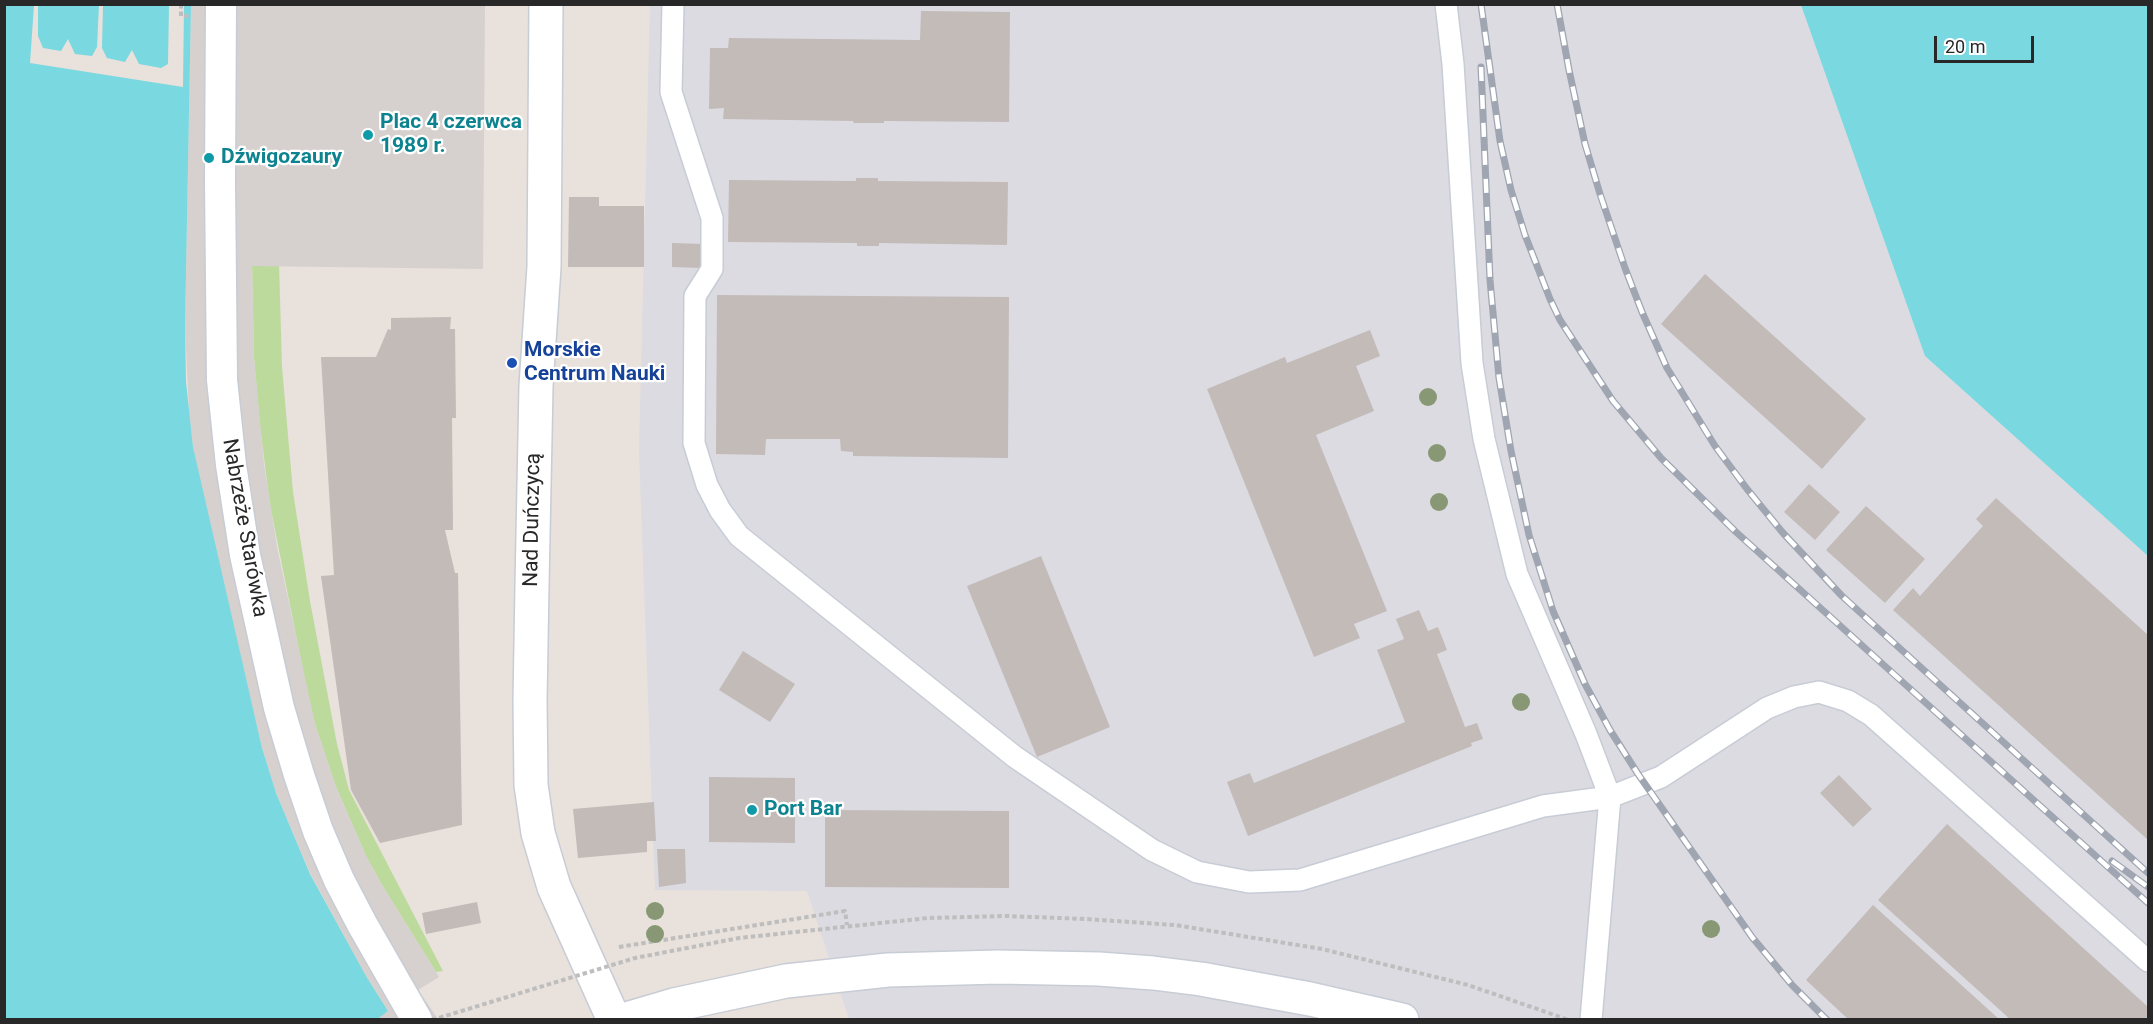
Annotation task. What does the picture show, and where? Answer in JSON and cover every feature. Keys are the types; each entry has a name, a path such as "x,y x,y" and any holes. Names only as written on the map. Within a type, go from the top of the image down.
{"street":[{"name":"Nabrzeże Starówka","path":"221,4 219,182 222,381 231,465 245,555 279,708 318,831 339,880 362,924 417,1020"},
{"name":"Nad Duńczycą","path":"546,4 544,267 536,386 530,701 531,785 538,833 554,886 614,1020"},
{"path":"623,1020 684,1003 786,981 888,970 1010,967 1099,969 1191,978 1310,999 1402,1020"}],"lane":[{"path":"673,4 671,92 712,218 712,269 695,296 694,443 707,485 720,510 739,536 1016,757 1152,849 1197,872 1249,882 1300,880 1543,806 1610,797 1661,777 1767,708 1794,697 1819,692 1848,701 1871,715 2148,962"},
{"path":"1446,4 1453,75 1472,363 1484,439 1517,574 1610,797 1591,1020"}],"path":[{"path":"180,4 180,16"},
{"path":"584,953 844,911 847,925"},
{"path":"432,1020 635,958 739,938 928,918 1006,916 1175,925 1322,949 1468,985 1569,1020"}],"shaded area":[{"path":"191,5 485,5 483,269 252,266 254,358 264,464 277,547 315,724 336,787 366,856 439,977 418,990 438,1019 376,1019 388,1011 366,976 310,873 276,793 262,748 204,502 193,447 189,411 185,326"},
{"path":"650,5 1801,5 1925,356 2148,556 2148,1019 849,1019 807,891 655,890 639,451"}],"green space":[{"path":"279,263 282,367 293,492 310,601 337,744 349,790 443,971 436,972 366,856 336,787 308,695 270,505 254,358 252,266"}],"water":[{"path":"5,5 191,5 185,326 186,382 193,447 262,748 276,793 310,874 366,976 388,1011 376,1020 5,1020"},
{"path":"1801,5 2148,5 2148,556 1925,356"}],"pier":[{"path":"34,5 38,5 38,36 43,48 61,51 68,39 75,54 92,56 97,47 99,5 103,5 102,48 107,58 125,62 132,50 139,64 161,68 168,64 169,5 184,5 183,87 30,63"}],"building":[{"path":"921,11 1010,12 1009,122 884,121 884,123 854,123 853,121 723,119 724,108 709,109 710,48 728,48 729,38 920,40"},
{"path":"856,178 878,178 878,181 1008,182 1007,245 879,243 879,246 857,246 857,243 728,242 729,180 856,181"},
{"path":"569,197 599,197 599,206 644,206 644,267 568,267"},
{"path":"672,243 703,244 703,268 672,267"},
{"path":"1705,274 1866,419 1822,469 1661,324"},
{"path":"717,295 1009,297 1008,458 853,456 853,452 841,451 840,439 766,439 765,455 716,454"},
{"path":"451,317 450,329 455,329 456,418 452,418 453,530 445,530 455,573 458,573 462,825 380,843 351,790 321,576 334,575 321,357 376,357 388,329 391,330 391,318"},
{"path":"1370,330 1380,356 1356,366 1374,411 1316,435 1387,611 1354,624 1360,638 1314,657 1207,389 1285,357 1287,363"},
{"path":"1809,484 1840,512 1815,540 1784,512"},
{"path":"1996,498 2148,635 2148,840 1893,610 1913,588 1920,596 1983,526 1976,519"},
{"path":"1866,506 1925,559 1885,603 1826,550"},
{"path":"1041,556 1110,727 1037,757 967,586"},
{"path":"1419,610 1428,631 1438,627 1447,650 1437,654 1465,727 1477,723 1483,739 1471,743 1472,746 1248,836 1227,782 1250,773 1254,783 1405,722 1377,650 1404,639 1396,619"},
{"path":"743,651 795,684 770,722 719,690"},
{"path":"1839,775 1872,809 1853,827 1820,793"},
{"name":"Port Bar","path":"709,777 795,778 795,843 709,842"},
{"path":"654,802 656,841 647,841 647,852 578,858 573,809"},
{"path":"825,810 1009,811 1009,888 825,887"},
{"path":"1947,824 2148,1007 2145,1020 2011,1020 1878,900"},
{"path":"657,849 685,849 686,883 659,887"},
{"path":"477,902 481,923 426,934 422,913"},
{"path":"1873,905 2000,1020 1849,1020 1806,980"}],"railway":[{"path":"1481,4 1500,141 1511,190 1525,235 1560,320 1613,401 1661,458 1736,532 2148,903"},
{"path":"1557,4 1585,144 1625,268 1667,368 1715,446 1783,533 1842,596 2148,873"},
{"path":"1481,67 1490,280 1499,378 1511,451 1529,535 1553,611 1585,684 1638,774 1752,937 1792,985 1827,1020"},
{"path":"2112,861 2148,887"}],"place":[{"name":"Plac 4 czerwca 1989 r.","path":"368,135"},
{"name":"Dźwigozaury","path":"209,158"},
{"name":"Morskie Centrum Nauki","path":"512,363"},
{"name":"Port Bar","path":"752,810"}]}
